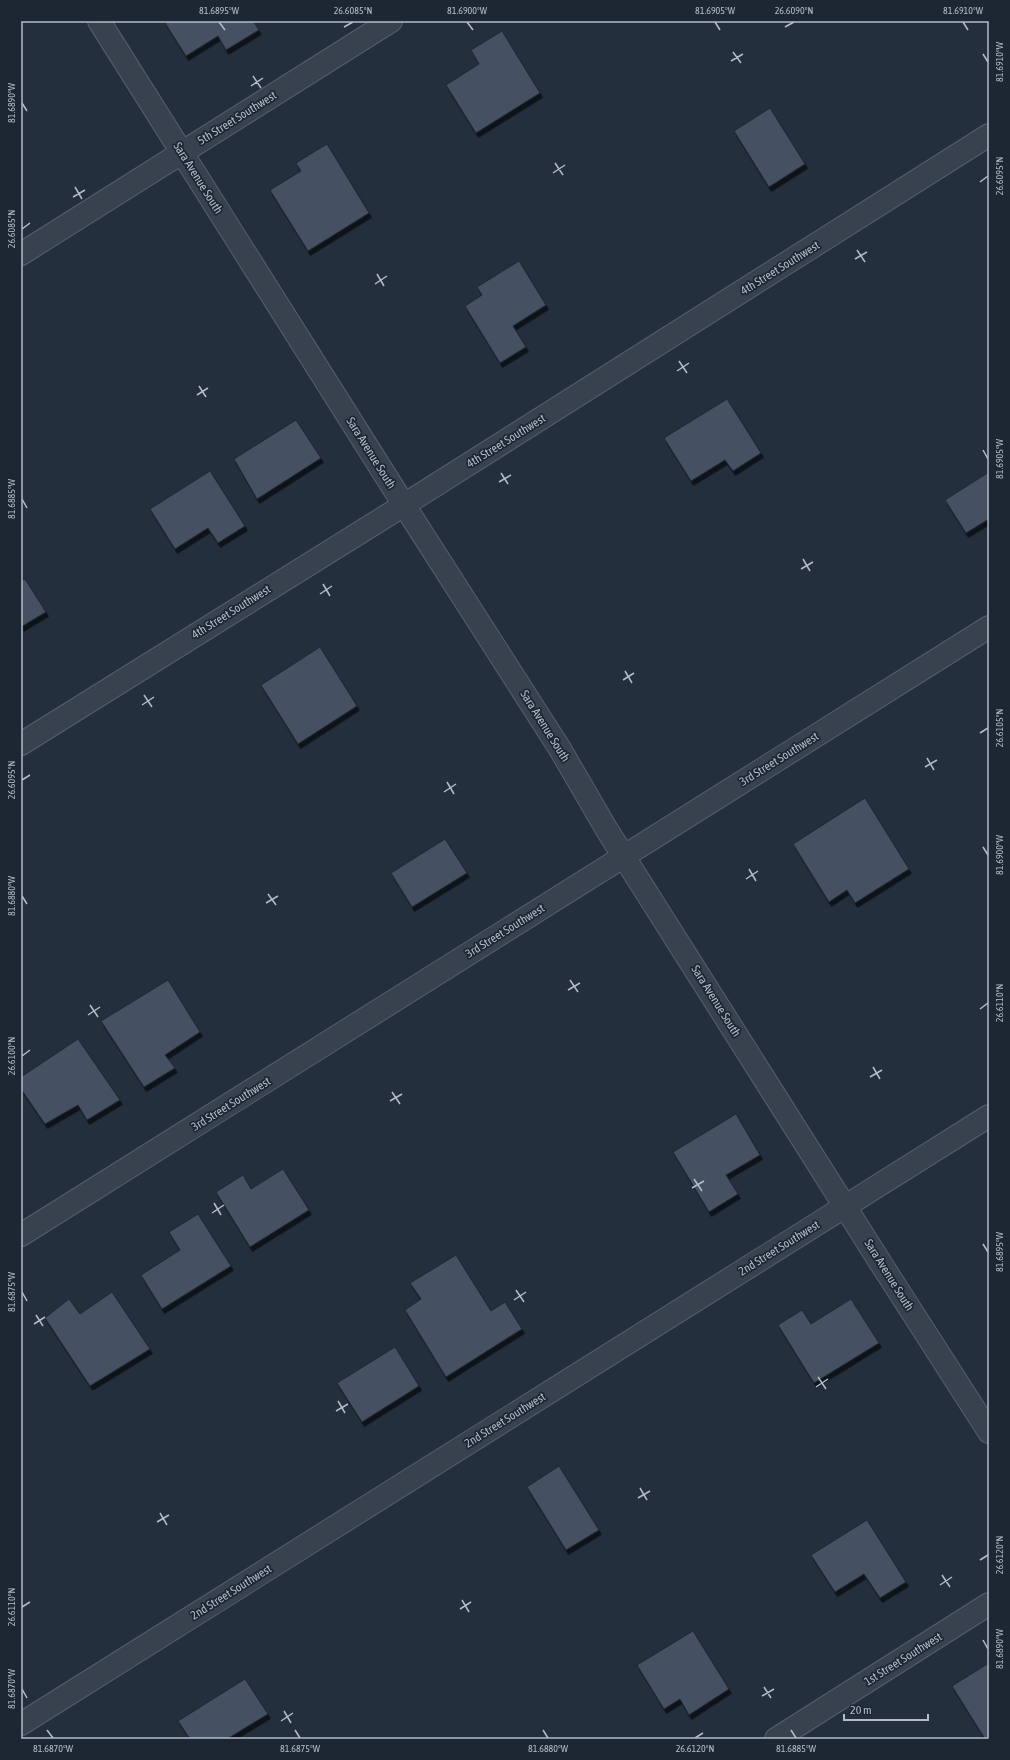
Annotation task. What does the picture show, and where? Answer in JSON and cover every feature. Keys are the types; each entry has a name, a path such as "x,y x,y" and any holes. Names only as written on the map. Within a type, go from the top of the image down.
{"street":[{"name":"Sara Avenue South","path":"99,21 404,505 560,749 607,830 625,856 880,1262 989,1432"},
{"name":"5th Street Southwest","path":"21,254 391,21"},
{"name":"4th Street Southwest","path":"21,744 404,505 989,135"},
{"name":"3rd Street Southwest","path":"21,1235 989,627"},
{"name":"2nd Street Southwest","path":"21,1724 989,1116"},
{"name":"1st Street Southwest","path":"776,1739 989,1604"}],"building":[{"path":"168,21 253,21 259,30 226,50 218,36 186,56 165,23"},
{"path":"502,31 540,93 476,133 446,85 479,64 471,50"},
{"path":"770,108 805,164 769,187 734,131"},
{"path":"327,144 369,213 308,251 270,190 301,171 296,163"},
{"path":"519,261 546,305 513,326 526,347 500,363 465,306 482,295 477,287"},
{"path":"727,399 761,453 733,471 725,460 691,481 664,438"},
{"path":"296,420 321,458 257,499 234,459"},
{"path":"210,471 245,526 218,543 208,528 175,549 150,509"},
{"path":"989,472 989,519 966,533 945,500"},
{"path":"25,579 46,612 21,627 21,581"},
{"path":"320,647 357,706 298,744 261,685"},
{"path":"865,798 909,869 855,903 847,890 829,902 793,844"},
{"path":"445,839 467,873 412,907 391,873"},
{"path":"168,980 200,1032 165,1055 175,1068 144,1087 101,1021"},
{"path":"78,1039 120,1100 87,1120 78,1105 45,1124 21,1089 21,1077"},
{"path":"736,1114 760,1155 726,1175 738,1194 709,1212 673,1152"},
{"path":"283,1169 309,1210 250,1247 216,1192 243,1175 251,1189"},
{"path":"198,1214 231,1266 162,1309 141,1275 180,1250 169,1232"},
{"path":"456,1255 491,1311 505,1302 522,1329 446,1377 405,1310 421,1299 410,1283"},
{"path":"112,1292 150,1349 90,1386 45,1318 69,1299 80,1314"},
{"path":"851,1299 879,1343 814,1383 778,1325 802,1310 811,1324"},
{"path":"395,1347 419,1386 362,1422 337,1383"},
{"path":"559,1466 599,1530 566,1550 527,1487"},
{"path":"867,1520 906,1582 880,1598 864,1574 835,1592 811,1555"},
{"path":"693,1631 729,1689 689,1715 680,1699 664,1709 637,1665"},
{"path":"989,1663 989,1739 985,1739 952,1686"},
{"path":"245,1679 268,1714 227,1739 190,1739 178,1721"}]}
